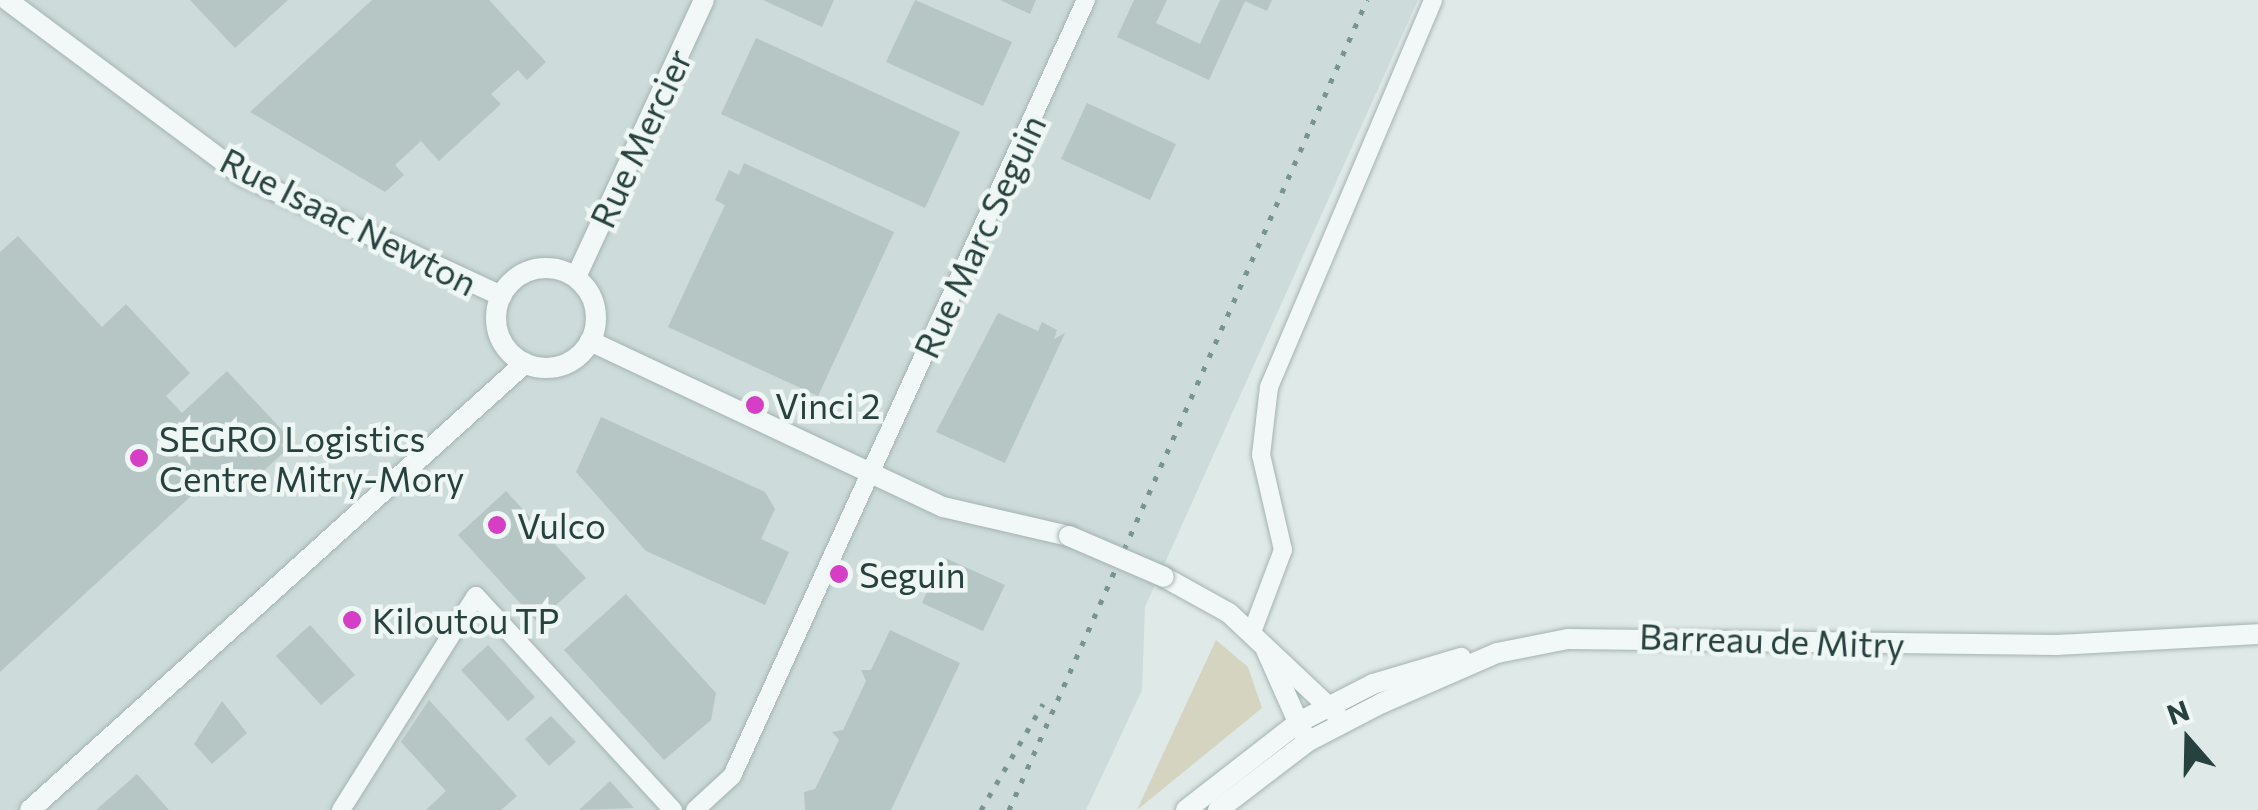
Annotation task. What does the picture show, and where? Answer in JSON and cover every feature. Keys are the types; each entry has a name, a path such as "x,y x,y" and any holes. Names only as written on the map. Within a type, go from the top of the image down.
{"street":[{"name":"Rue Isaac Newton","path":"7,0 243,176 501,296"},
{"name":"Rue Mercier","path":"576,276 704,0"},
{"name":"Rue Marc Seguin","path":"696,810 732,776 1086,0"},
{"path":"1306,742 1258,638 1283,550 1261,455 1269,387 1433,0"},
{"path":"30,810 525,364 559,366 590,341 594,301 576,276 526,272 501,296 497,327 525,364"},
{"path":"590,341 943,506 1069,536 1164,576 1258,638 1331,704 1342,724"},
{"path":"341,810 476,596 673,810"},
{"name":"Barreau de Mitry","path":"1218,810 1306,742 1497,653 1634,635 2058,646 2258,634"},
{"path":"1186,810 1299,722 1331,704 1422,667 1497,653"}],"shaded area":[{"path":"0,0 1418,0 1145,607 1142,690 1086,810 0,810"}],"green space":[{"path":"1216,640 1248,667 1262,708 1137,810"}],"building":[{"path":"190,0 288,0 235,48"},
{"path":"372,0 489,0 546,62 527,80 518,70 491,94 501,104 439,161 421,141 395,165 404,175 385,192 250,112"},
{"path":"763,0 834,0 822,27"},
{"path":"915,0 1012,42 983,106 886,62"},
{"path":"1000,0 1036,0 1030,14"},
{"path":"1134,0 1167,0 1156,23 1200,44 1220,0 1272,0 1267,11 1245,1 1209,80 1117,37"},
{"path":"756,38 960,132 925,208 721,114"},
{"path":"1087,103 1176,144 1150,200 1061,159"},
{"path":"744,163 894,232 818,396 668,327 725,205 715,200 729,170 739,175"},
{"name":"SEGRO Logistics Centre Mitry-Mory","path":"18,236 102,327 126,304 190,373 166,396 182,413 227,371 294,443 236,496 215,474 0,672 0,252"},
{"path":"998,313 1038,331 1042,322 1057,330 1054,339 1065,333 1005,463 936,432"},
{"path":"601,417 765,492 775,509 761,539 789,552 765,605 646,551 576,472"},
{"path":"506,491 586,578 537,622 458,535"},
{"path":"943,557 1005,585 983,631 922,603"},
{"path":"626,594 716,693 711,720 664,760 564,650"},
{"path":"310,625 355,675 321,705 276,656"},
{"path":"890,630 960,663 891,810 805,810 804,792 815,789 839,740 832,732 843,730 866,681 861,670 871,670"},
{"path":"488,645 535,697 508,721 461,670"},
{"path":"429,700 517,796 501,810 426,810 446,791 401,742"},
{"path":"222,701 247,733 212,764 194,744"},
{"path":"551,716 576,742 549,766 525,739"},
{"path":"137,774 169,810 96,810"},
{"path":"610,781 634,808 579,810"}],"railway":[{"path":"1009,810 1367,0"},
{"path":"981,810 1043,704"}],"place":[{"name":"Vinci 2","path":"755,405"},
{"name":"SEGRO Logistics Centre Mitry-Mory","path":"139,458"},
{"name":"Vulco","path":"497,525"},
{"name":"Seguin","path":"839,574"},
{"name":"Kiloutou TP","path":"352,620"}]}
